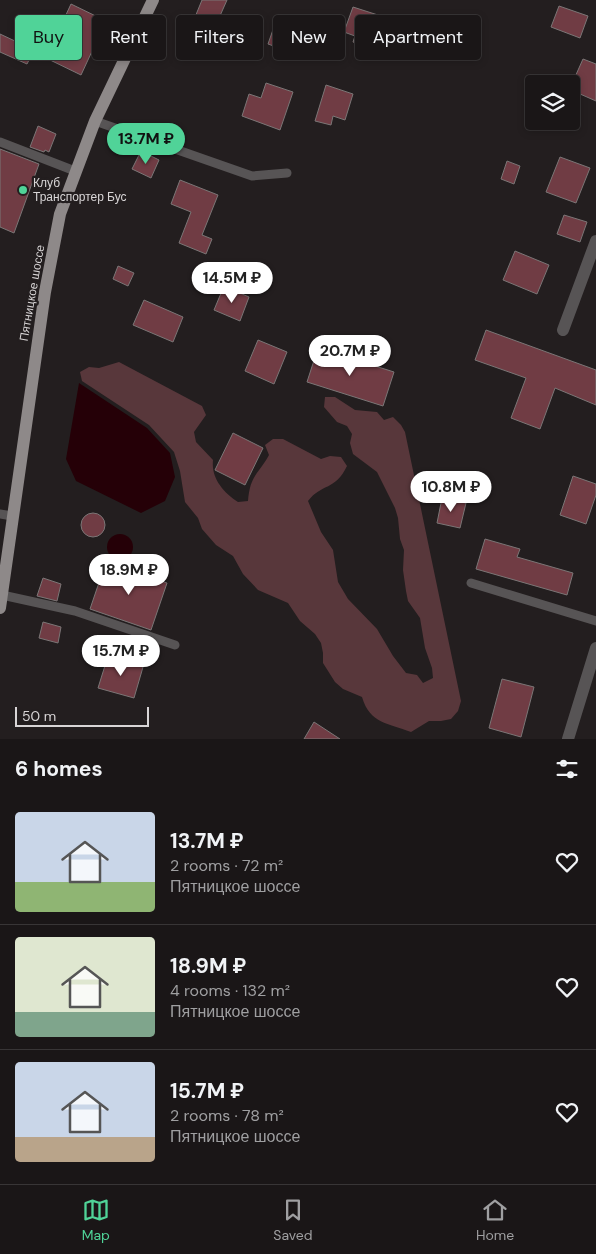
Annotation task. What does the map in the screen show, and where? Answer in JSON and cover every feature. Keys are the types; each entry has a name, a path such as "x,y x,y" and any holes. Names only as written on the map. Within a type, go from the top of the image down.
{"main road":[{"name":"Пятницкое шоссе","path":"0,608 6,515 60,214 95,121 153,0"}],"street":[{"path":"563,330 596,240"},
{"path":"568,739 596,648"}],"lane":[{"path":"95,121 252,176 287,173"},
{"path":"0,142 75,171"},
{"path":"472,583 596,621"},
{"path":"2,595 75,611 175,645"}],"shaded area":[{"path":"119,362 202,406 206,415 194,432 196,442 213,460 214,473 219,484 227,494 238,502 248,501 253,480 269,455 265,445 273,439 283,439 321,459 330,456 341,457 347,466 342,474 333,483 318,491 308,501 321,532 333,550 338,582 348,599 377,629 406,673 417,675 423,683 433,678 432,668 425,648 420,618 408,601 403,570 404,550 400,539 395,508 377,472 353,454 350,443 352,434 347,426 337,422 324,407 325,397 335,397 355,410 377,412 384,420 393,417 401,425 405,432 461,701 458,711 451,719 429,721 411,732 375,718 365,706 362,697 343,689 335,682 323,663 321,643 315,634 300,621 288,603 258,590 243,574 233,556 216,545 202,529 198,518 185,502 180,471 174,452 149,425 82,381 80,372 89,367 99,368"},
{"path":"79,383 147,428 170,453 175,477 165,501 141,513 76,481 66,459"},
{"path":"120,534 129,538 133,547 129,556 120,560 111,556 107,547 111,538"}],"building":[{"path":"202,0 227,0 220,15 196,15"},
{"path":"71,4 94,15 92,15 92,51 81,75 50,60 82,60 82,15 66,15"},
{"path":"559,6 588,16 580,38 551,27"},
{"path":"353,7 378,15 355,15 355,36 345,32"},
{"path":"273,30 273,46 268,44"},
{"path":"0,34 15,41 15,59 0,52"},
{"path":"583,59 596,64 596,101 580,94 580,75 576,75"},
{"path":"18,60 29,60 27,64"},
{"path":"266,83 293,92 280,130 242,116 249,94 261,98"},
{"path":"326,85 353,94 345,120 333,116 331,125 315,121"},
{"path":"38,126 56,134 49,152 30,147"},
{"path":"0,149 39,164 14,233 0,227"},
{"path":"141,151 159,160 151,178 132,169"},
{"path":"560,157 590,168 576,203 546,192"},
{"path":"507,161 520,166 514,184 501,179"},
{"path":"180,180 218,195 202,235 212,239 206,254 179,243 191,212 171,204"},
{"path":"564,215 587,222 580,242 557,234"},
{"path":"515,251 549,265 537,294 503,280"},
{"path":"118,266 134,273 128,286 113,279"},
{"path":"224,286 249,297 240,321 214,310"},
{"path":"144,300 183,317 173,342 133,325"},
{"path":"486,330 596,370 596,405 555,388 540,429 511,418 526,378 475,360"},
{"path":"258,340 287,352 274,384 245,371"},
{"path":"318,348 394,372 383,406 307,382"},
{"path":"233,433 263,448 245,485 215,470"},
{"path":"573,476 596,484 596,495 586,524 560,515"},
{"path":"442,498 466,503 460,528 437,523"},
{"path":"93,513 102,516 105,525 102,534 93,537 84,534 81,525 84,516"},
{"path":"485,539 520,549 517,557 573,573 567,595 476,569"},
{"path":"106,562 167,583 151,630 90,609"},
{"path":"43,578 61,584 57,601 37,596"},
{"path":"43,622 61,627 58,643 39,638"},
{"path":"108,656 143,667 134,698 98,688"},
{"path":"502,679 534,687 521,737 489,728"},
{"path":"314,722 340,739 304,739"}],"place":[{"name":"Клуб Транспортер Бус","path":"23,190"}]}
